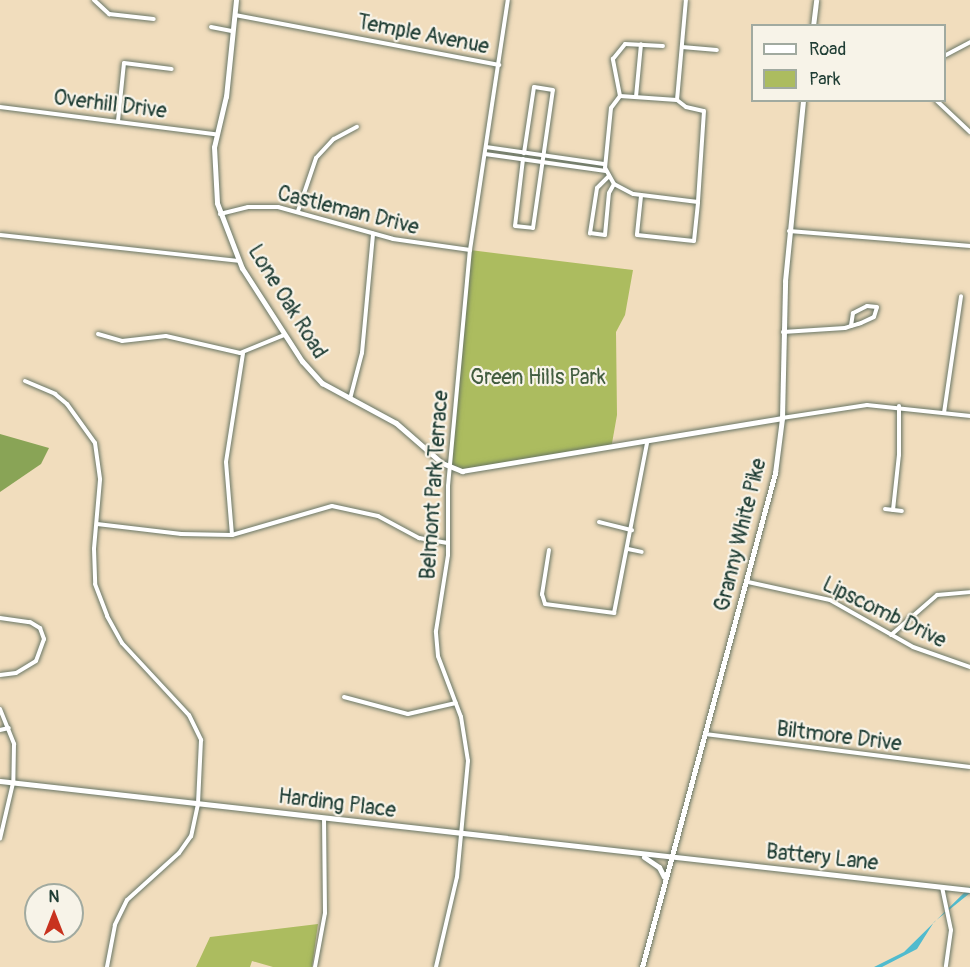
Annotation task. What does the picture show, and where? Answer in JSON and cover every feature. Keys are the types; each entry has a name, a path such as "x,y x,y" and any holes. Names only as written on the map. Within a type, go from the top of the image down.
{"main road":[{"name":"Lone Oak Road","path":"237,0 226,96 215,134 214,173 220,214 239,261 284,335 314,376 350,399 401,426 450,469"},
{"path":"813,24 816,0"},
{"name":"Granny White Pike","path":"642,967 776,473 782,418 783,332 789,231 803,102"},
{"path":"450,469 479,470 647,443 782,418"},
{"name":"Harding Place","path":"0,781 670,858"},
{"path":"640,854 659,867 665,879"},
{"name":"Battery Lane","path":"670,858 970,890"}],"street":[{"path":"94,0 109,14 154,19"},
{"name":"Belmont Park Terrace","path":"436,967 451,911 462,834 468,761 456,703 436,647 448,543 450,469 470,250 508,0"},
{"path":"677,100 686,0"},
{"name":"Temple Avenue","path":"234,15 499,65"},
{"path":"211,27 232,31"},
{"path":"946,55 970,42"},
{"path":"636,97 641,44"},
{"path":"620,96 612,61 623,45 663,46"},
{"path":"682,47 717,50"},
{"path":"117,121 124,63 172,69"},
{"path":"524,153 534,87 553,90 533,228 514,226 524,159"},
{"path":"620,96 677,100 705,114 694,241 637,235 641,196"},
{"path":"620,96 610,108 604,164 614,184 641,196 698,202"},
{"path":"938,102 970,132"},
{"name":"Overhill Drive","path":"0,107 215,134"},
{"path":"297,211 316,158 334,139 357,127"},
{"path":"486,147 604,164"},
{"path":"485,154 608,174"},
{"path":"608,174 597,188 590,233 605,235 609,193 614,184"},
{"name":"Castleman Drive","path":"220,214 260,206 297,211 373,234 470,250"},
{"path":"789,231 970,246"},
{"path":"350,399 362,353 373,234"},
{"path":"0,236 239,261"},
{"path":"944,413 961,296"},
{"path":"783,332 851,326 874,317 877,307 867,306 853,313 851,326"},
{"path":"98,334 123,341 166,336 243,353 284,335"},
{"path":"232,535 226,462 243,353"},
{"path":"25,381 54,394 88,429 99,463 95,584 107,616 122,643 189,715 201,740 198,804 191,836 179,853 127,900 115,925 107,967"},
{"path":"782,418 856,406 898,406 970,416"},
{"path":"893,510 899,455 898,406"},
{"path":"549,550 544,602 555,607 610,614 617,608 647,443"},
{"path":"97,524 181,534 232,535 332,506 352,507 378,516 419,538 448,543"},
{"path":"885,509 902,511"},
{"path":"599,522 632,530"},
{"path":"628,549 642,552"},
{"name":"Lipscomb Drive","path":"748,582 830,600 921,651 970,667"},
{"path":"891,635 937,595 970,592"},
{"path":"0,618 30,622 40,628 44,639 40,655 28,668 0,675"},
{"path":"344,697 408,714 456,703"},
{"path":"0,709 14,744 13,783 0,839"},
{"path":"0,730 9,729"},
{"name":"Biltmore Drive","path":"705,734 970,767"},
{"path":"315,967 325,913 324,819"},
{"path":"942,887 951,930 946,967"}],"green space":[{"name":"Green Hills Park","path":"470,250 633,270 625,315 616,332 617,415 611,449 479,470 450,469"},
{"path":"0,434 49,448 41,464 0,492"},
{"path":"318,924 312,967 273,967 252,961 250,967 196,967 210,937"}],"water":[{"path":"970,887 970,893 937,920"},
{"path":"933,923 917,949 882,967 874,967 904,952"}]}
